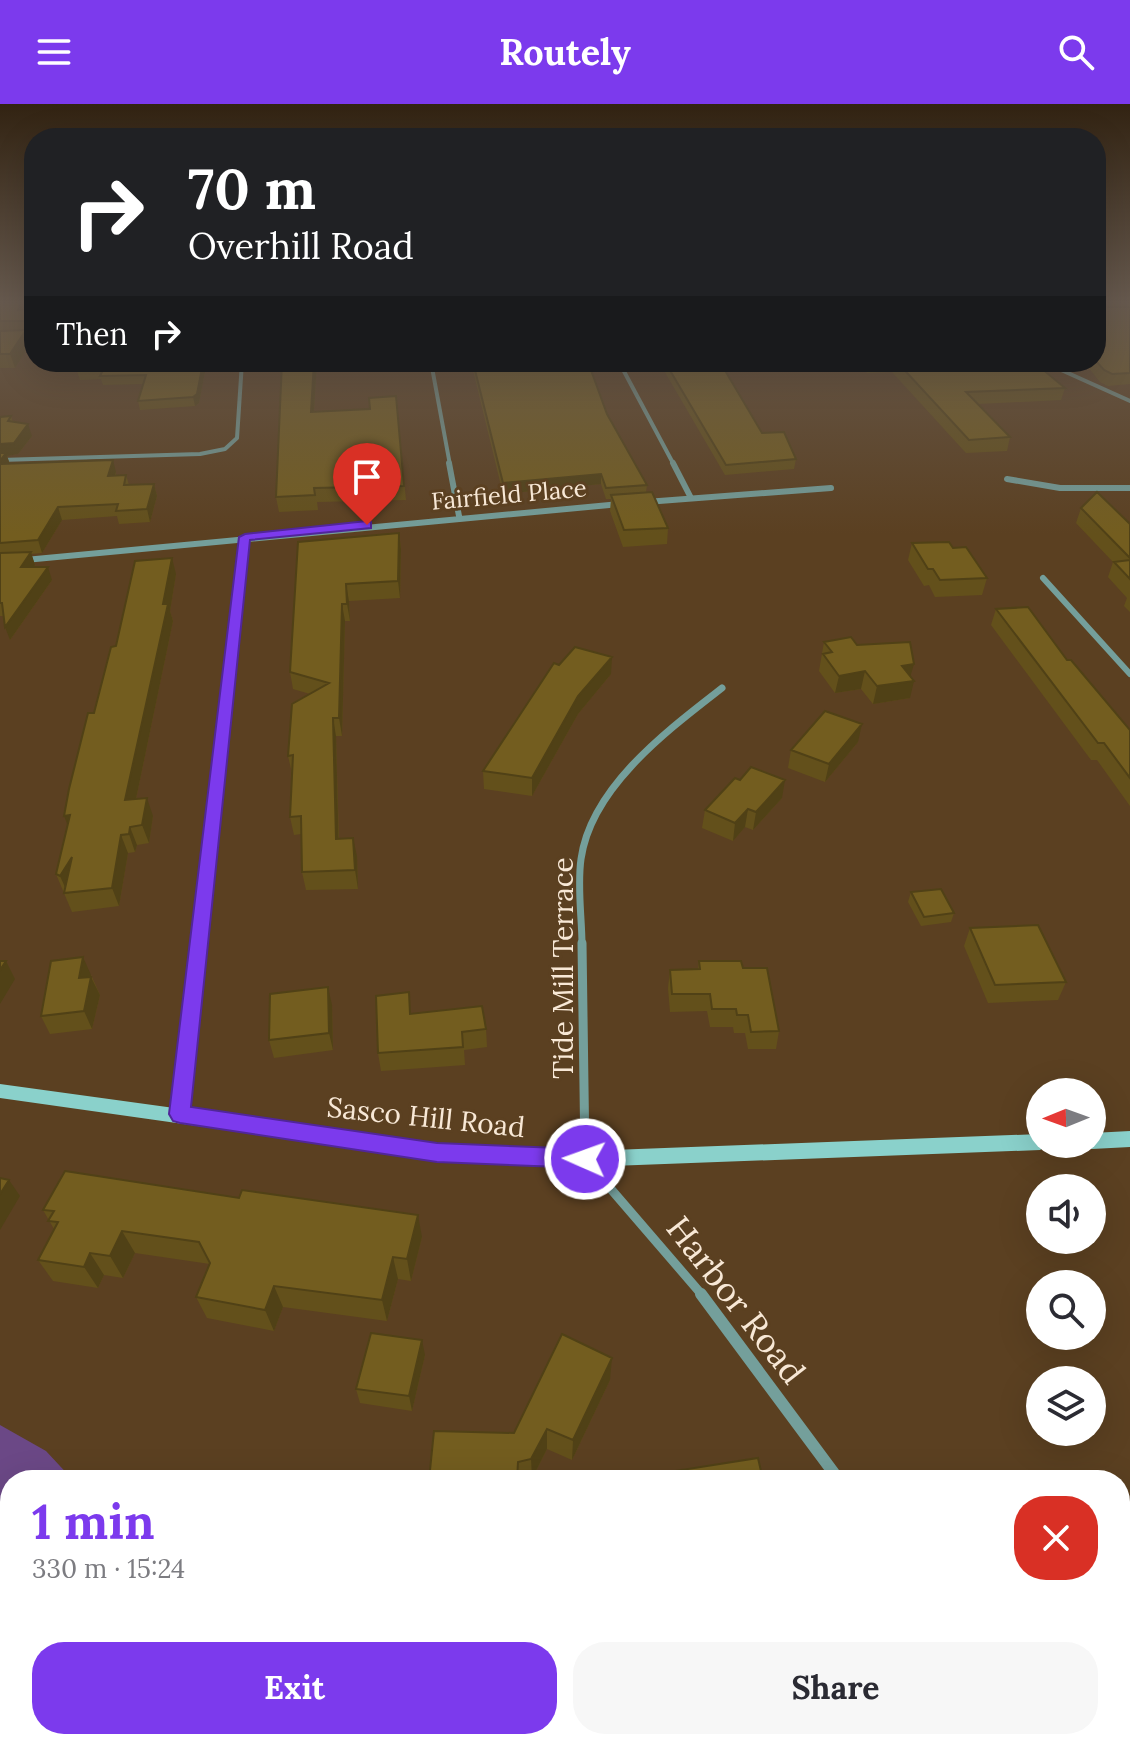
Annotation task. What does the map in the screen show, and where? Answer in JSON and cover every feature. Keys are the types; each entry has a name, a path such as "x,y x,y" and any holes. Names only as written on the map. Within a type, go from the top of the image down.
{"street":[{"path":"0,460 200,454 225,449 237,438 241,380"},
{"path":"434,380 459,516"},
{"path":"628,380 691,498"},
{"path":"1083,380 1130,401"},
{"path":"1007,479 1060,488 1130,488"},
{"path":"644,502 831,488"},
{"name":"Fairfield Place","path":"14,560 459,516 629,503"},
{"path":"180,1114 245,537"},
{"path":"1043,578 1130,674"},
{"name":"Tide Mill Terrace","path":"585,1159 581,860 593,820 629,774 685,716 722,688"},
{"name":"Sasco Hill Road","path":"0,1091 437,1152 585,1159 1026,1143"},
{"path":"1106,1140 1130,1139"},
{"name":"Harbor Road","path":"585,1159 706,1300 832,1470"}],"shaded area":[{"path":"0,1425 46,1451 64,1470 0,1470"}],"building":[{"path":"145,380 200,380 197,394 193,397 138,401"},
{"path":"281,380 313,380 311,412 370,409 369,398 396,396 404,486 314,488 315,495 276,497"},
{"path":"477,380 595,380 607,414 647,485 606,488 601,474 503,483"},
{"path":"676,380 731,380 762,433 784,432 796,459 726,465"},
{"path":"913,380 1055,380 1065,388 966,392 1010,437 969,440"},
{"path":"11,416 8,421 28,424 14,443 0,444 0,417"},
{"path":"113,460 108,476 126,475 124,485 154,484 147,509 116,511 118,504 58,507 38,540 0,543 0,464"},
{"path":"652,492 668,528 624,530 611,495"},
{"path":"1097,492 1130,524 1130,558 1081,508"},
{"path":"399,533 398,581 346,584 347,604 342,604 339,718 333,718 336,839 353,838 355,870 302,872 301,816 290,817 293,755 288,756 292,704 329,683 290,672 298,542"},
{"path":"949,542 953,548 966,547 987,578 940,580 933,569 928,569 912,543"},
{"path":"31,552 21,567 48,567 5,627 0,603 0,553"},
{"path":"172,558 163,604 168,604 125,800 147,798 142,825 130,827 129,834 121,835 112,888 64,893 72,857 60,876 56,874 70,815 64,816 69,789 88,713 94,713 111,647 116,646 135,561"},
{"path":"1130,560 1130,579 1114,562"},
{"path":"1028,607 1067,660 1071,660 1130,730 1130,778 1104,743 1098,743 996,609"},
{"path":"851,637 857,645 910,642 914,664 902,666 914,681 877,686 865,671 839,676 823,654 832,652 824,642"},
{"path":"575,647 612,657 578,696 532,778 483,771 554,663 559,665"},
{"path":"825,711 862,724 829,764 791,750"},
{"path":"751,767 785,780 756,812 748,809 735,823 705,810 735,778 740,780"},
{"path":"941,889 954,913 924,917 911,892"},
{"path":"1038,925 1066,982 995,985 970,928"},
{"path":"83,957 79,978 91,977 84,1011 41,1016 51,961"},
{"path":"699,961 741,961 743,968 767,968 779,1031 751,1032 748,1015 737,1015 736,1009 712,1009 710,994 672,994 670,970 700,969"},
{"path":"328,987 329,1033 269,1040 270,994"},
{"path":"409,992 410,1014 482,1006 486,1029 462,1032 463,1047 378,1053 376,996"},
{"path":"65,1171 239,1198 242,1190 418,1215 407,1259 393,1257 382,1300 274,1286 265,1310 196,1297 210,1263 199,1242 122,1231 110,1256 90,1253 84,1267 38,1260 58,1222 48,1221 54,1211 43,1210"},
{"path":"0,1178 9,1180 0,1194"},
{"path":"371,1333 422,1340 409,1396 356,1389"},
{"path":"562,1334 612,1358 573,1440 547,1429 531,1459 518,1462 518,1470 430,1470 434,1431 514,1433"},
{"path":"758,1458 761,1470 681,1470"}],"route":[{"path":"367,525 245,537 180,1114 437,1152 585,1159"}]}
